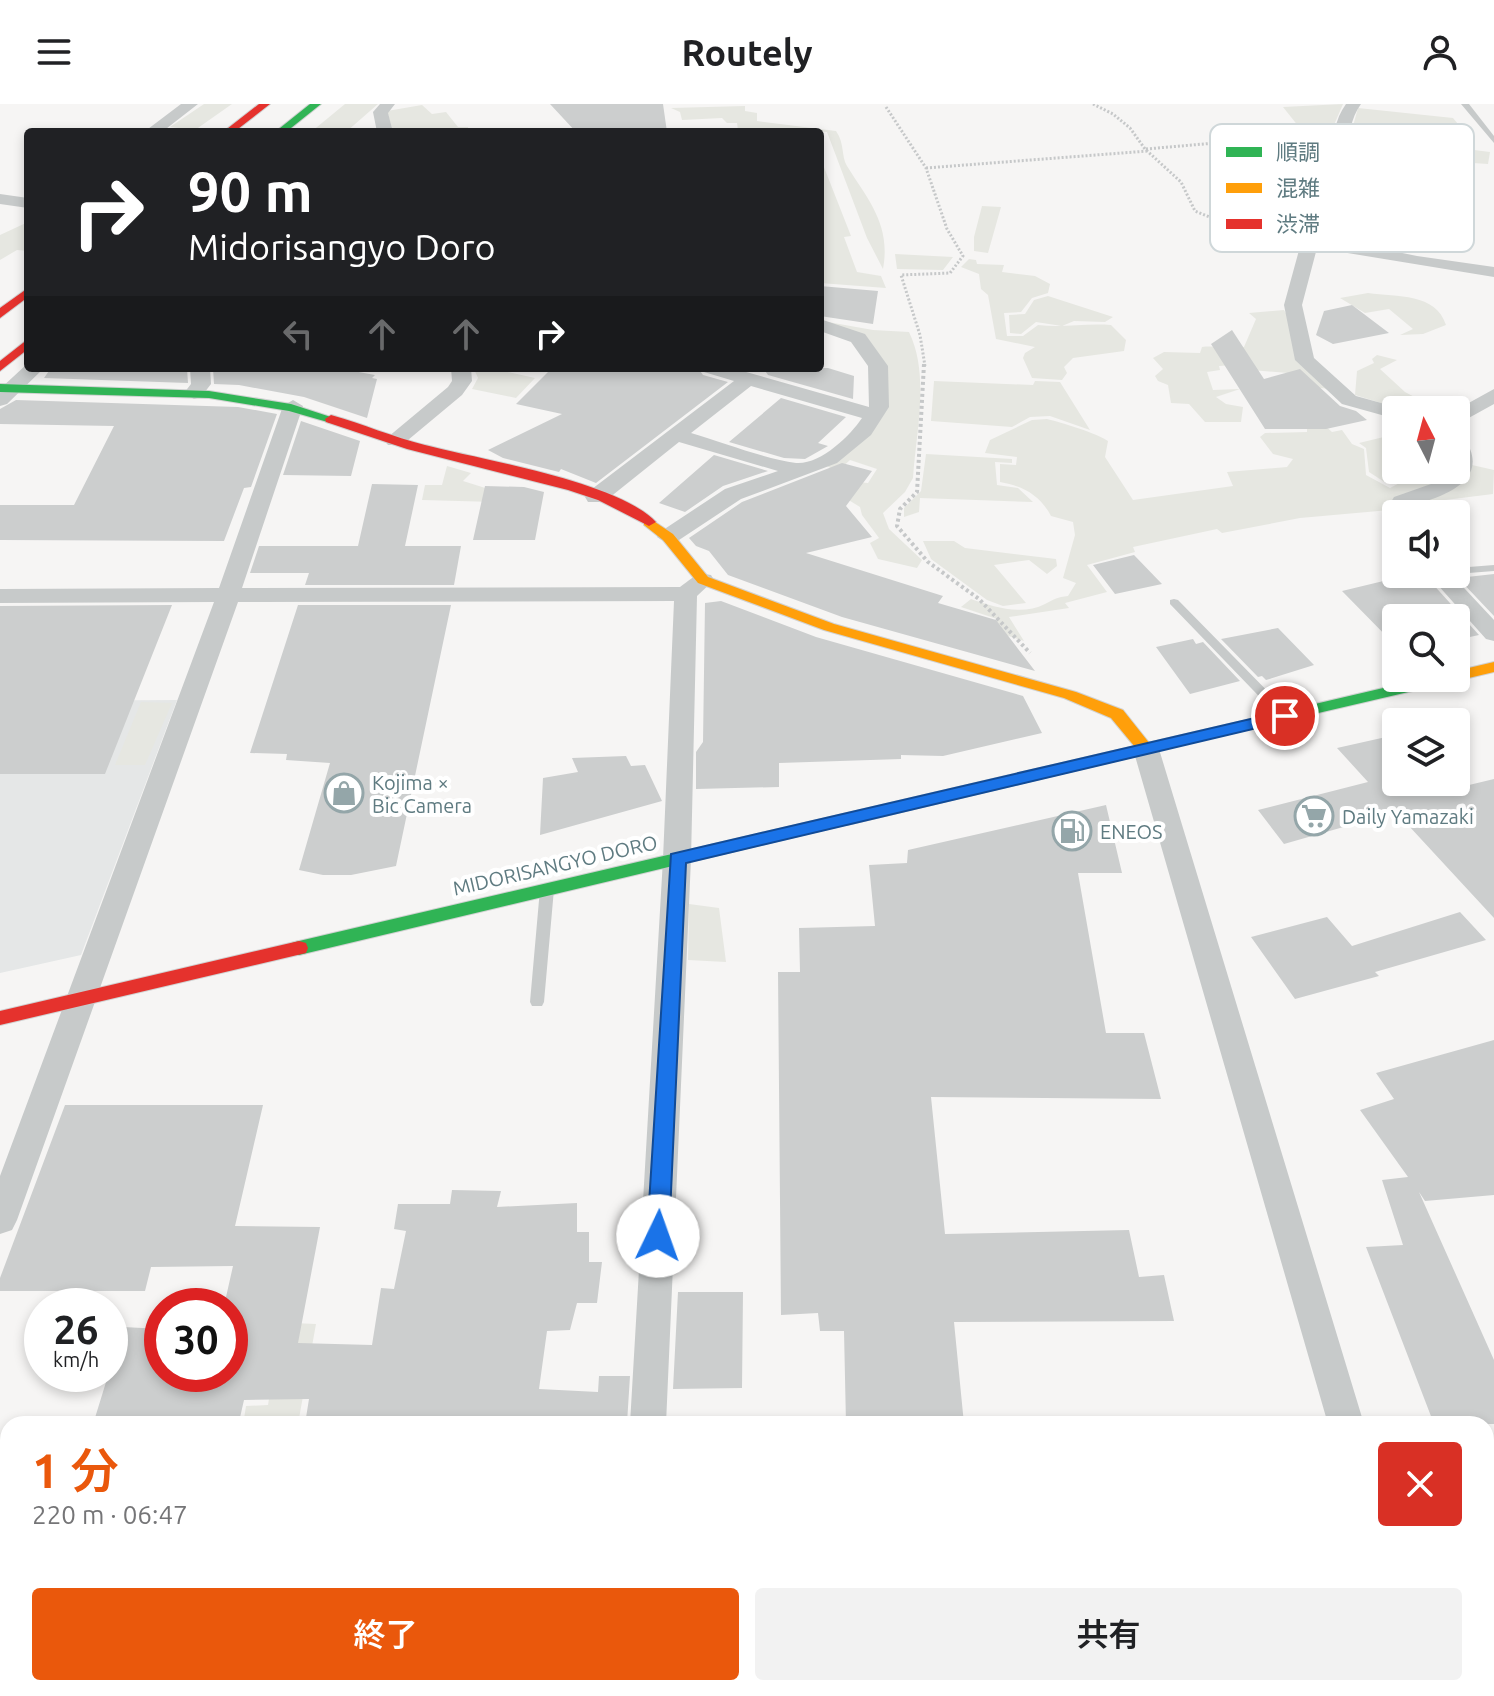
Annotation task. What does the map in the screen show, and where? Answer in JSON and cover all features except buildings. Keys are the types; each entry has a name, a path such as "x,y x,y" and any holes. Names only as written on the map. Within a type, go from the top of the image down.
{"main road":[{"path":"233,128 265,104"},
{"path":"285,128 316,104"},
{"path":"0,314 24,294"},
{"path":"0,367 24,346"},
{"path":"4,392 194,393 293,406 395,441 596,497 636,512 668,537 694,587 1070,695 1117,714 1146,749"},
{"path":"1470,673 1494,667"},
{"name":"MIDORISANGYO DORO","path":"0,1018 1387,692"}],"street":[{"path":"158,128 191,104"},
{"path":"384,128 380,112 388,104"},
{"path":"1345,124 1348,109 1354,104"},
{"path":"0,199 24,202"},
{"path":"1314,252 1293,305 1305,360 1349,400 1382,409"},
{"path":"1367,252 1494,272"},
{"path":"668,537 733,494 830,459 861,435 879,407 878,366 858,338 824,326"},
{"path":"4,392 29,372"},
{"path":"194,393 201,384 200,372"},
{"path":"395,441 455,391 462,381 461,372"},
{"path":"724,372 874,415"},
{"path":"596,497 748,379"},
{"path":"1470,410 1494,395"},
{"path":"0,1220 229,594 293,406"},
{"path":"676,435 799,470"},
{"path":"1409,500 1430,494 1445,484"},
{"path":"0,596 694,587 648,1416"},
{"path":"1452,588 1494,634"},
{"path":"1146,749 1344,1416"}],"lane":[{"path":"1465,104 1494,141"},
{"path":"1470,570 1494,568"},
{"path":"1174,602 1285,716"},
{"path":"537,1002 547,889"}],"path":[{"path":"1093,104 1113,114 1130,128 1146,150 1181,182 1195,211 1210,217"},
{"path":"886,107 926,168 947,229 963,256 950,273 901,275 920,335 926,374 917,492 900,509 897,526 928,562 979,599 1070,695"},
{"path":"926,168 1210,144"}],"shaded area":[{"path":"204,104 232,104 198,128 170,127"},
{"path":"345,104 378,104 351,128 316,128"},
{"path":"1343,104 1334,124 1297,124 1283,107"},
{"path":"422,105 432,114 446,112 458,127 468,128 392,128 387,111"},
{"path":"745,106 745,111 757,113 757,121 812,128 738,128 737,123 727,123 722,118 682,120 680,112 671,108"},
{"path":"1358,108 1453,118 1458,124 1354,124"},
{"path":"824,129 836,131 845,162 881,226 885,253 883,269 867,238"},
{"path":"1474,150 1490,152 1488,164 1474,163"},
{"path":"824,167 851,236 844,237 857,272 881,276 886,288 824,283"},
{"path":"982,206 1001,207 988,253 974,251 974,237"},
{"path":"24,224 24,251 17,250 0,260 0,235"},
{"path":"895,254 953,257 943,270 897,269"},
{"path":"969,259 976,260 977,264 1004,265 1002,272 1035,276 1050,284 1048,293 1032,298 1021,312 1004,313 1007,336 1023,336 1038,325 1111,325 1126,340 1124,351 1073,358 1064,367 1067,373 1062,380 1032,378 1023,358 1035,347 996,339 988,295 981,289 979,274 961,267"},
{"path":"1368,293 1403,296 1425,302 1434,307 1446,325 1423,334 1400,335 1413,329 1389,309 1365,313 1340,298"},
{"path":"1048,296 1113,317 1105,322 1074,321 1062,326 1036,322 1021,334 1010,333 1009,315 1025,314 1034,300"},
{"path":"1284,310 1331,389 1299,386 1288,373 1251,370 1246,364 1219,366 1220,370 1207,372 1213,390 1240,389 1216,397 1226,404 1243,407 1241,422 1205,422 1189,404 1171,403 1168,385 1158,381 1155,376 1163,369 1153,358 1164,352 1200,353 1202,347 1244,347 1256,319 1249,313"},
{"path":"828,322 873,330 909,332 919,366 920,385 913,478 905,492 883,513 889,529 922,560 917,568 878,559 870,543 879,538 862,515 860,507 847,499 857,482 868,483 877,469 850,460 837,472 827,466 866,436 882,365"},
{"path":"1377,355 1397,360 1380,369 1413,396 1382,396 1382,403 1355,395 1357,371 1374,363 1372,359"},
{"path":"475,372 508,372 535,378 516,398 472,389 478,378"},
{"path":"934,381 1033,385 1035,381 1060,382 1090,430 1050,416 1030,417 1012,427 931,421"},
{"path":"1047,419 1108,441 1105,457 1133,500 1233,486 1227,472 1287,467 1293,459 1273,454 1260,437 1265,433 1307,432 1307,424 1321,422 1332,432 1342,430 1352,444 1364,449 1366,475 1382,484 1390,488 1399,484 1440,484 1415,500 1382,500 1382,511 1300,518 1222,533 1217,529 1133,547 1135,552 1087,565 1107,592 1065,603 1069,608 1009,617 1024,641 996,632 988,636 997,619 961,607 971,599 1018,610 1036,608 1068,596 1076,583 1063,578 1075,535 1073,522 1051,516 1042,502 1030,493 1000,482 1000,464 1016,465 1017,457 985,453 990,440 1032,420"},
{"path":"1382,437 1382,480 1369,472 1366,448 1359,443"},
{"path":"926,454 1012,459 1012,463 995,462 997,485 1018,488 1033,502 920,498 919,512 904,517 904,508 921,491"},
{"path":"1472,465 1494,470 1493,494 1418,500 1451,484 1470,484"},
{"path":"447,466 471,473 463,481 498,492 495,502 422,500 425,485 442,485"},
{"path":"923,541 954,541 965,548 1056,559 1057,566 1047,574 1029,560 994,565 1026,603 1003,606 987,600 931,559"},
{"path":"177,700 81,955 0,973 0,701"},
{"path":"141,702 172,703 145,765 115,765"},
{"path":"689,904 719,908 726,962 688,960"},
{"path":"270,1322 316,1324 299,1416 244,1416 246,1406 268,1405 276,1354"}],"traffic: fast":[{"path":"285,128 316,104"},
{"path":"0,388 209,394 291,407 331,419"},
{"path":"1143,749 1387,692"},
{"path":"299,948 847,819"}],"traffic: slow":[{"path":"649,522 668,537 703,580 829,627 1070,695 1117,714 1146,749"},
{"path":"1470,673 1494,667"}],"traffic: jam":[{"path":"233,128 265,104"},
{"path":"0,314 24,294"},
{"path":"0,367 24,346"},
{"path":"331,419 412,446 573,487 603,497 649,522"},
{"path":"847,819 1143,749"},
{"path":"0,1018 299,948"}],"place":[{"name":"Kojima × Bic Camera","path":"344,793"},
{"name":"Daily Yamazaki","path":"1314,816"},
{"name":"ENEOS","path":"1072,831"}],"route":[{"path":"658,1236 677,859 1285,716"}]}
